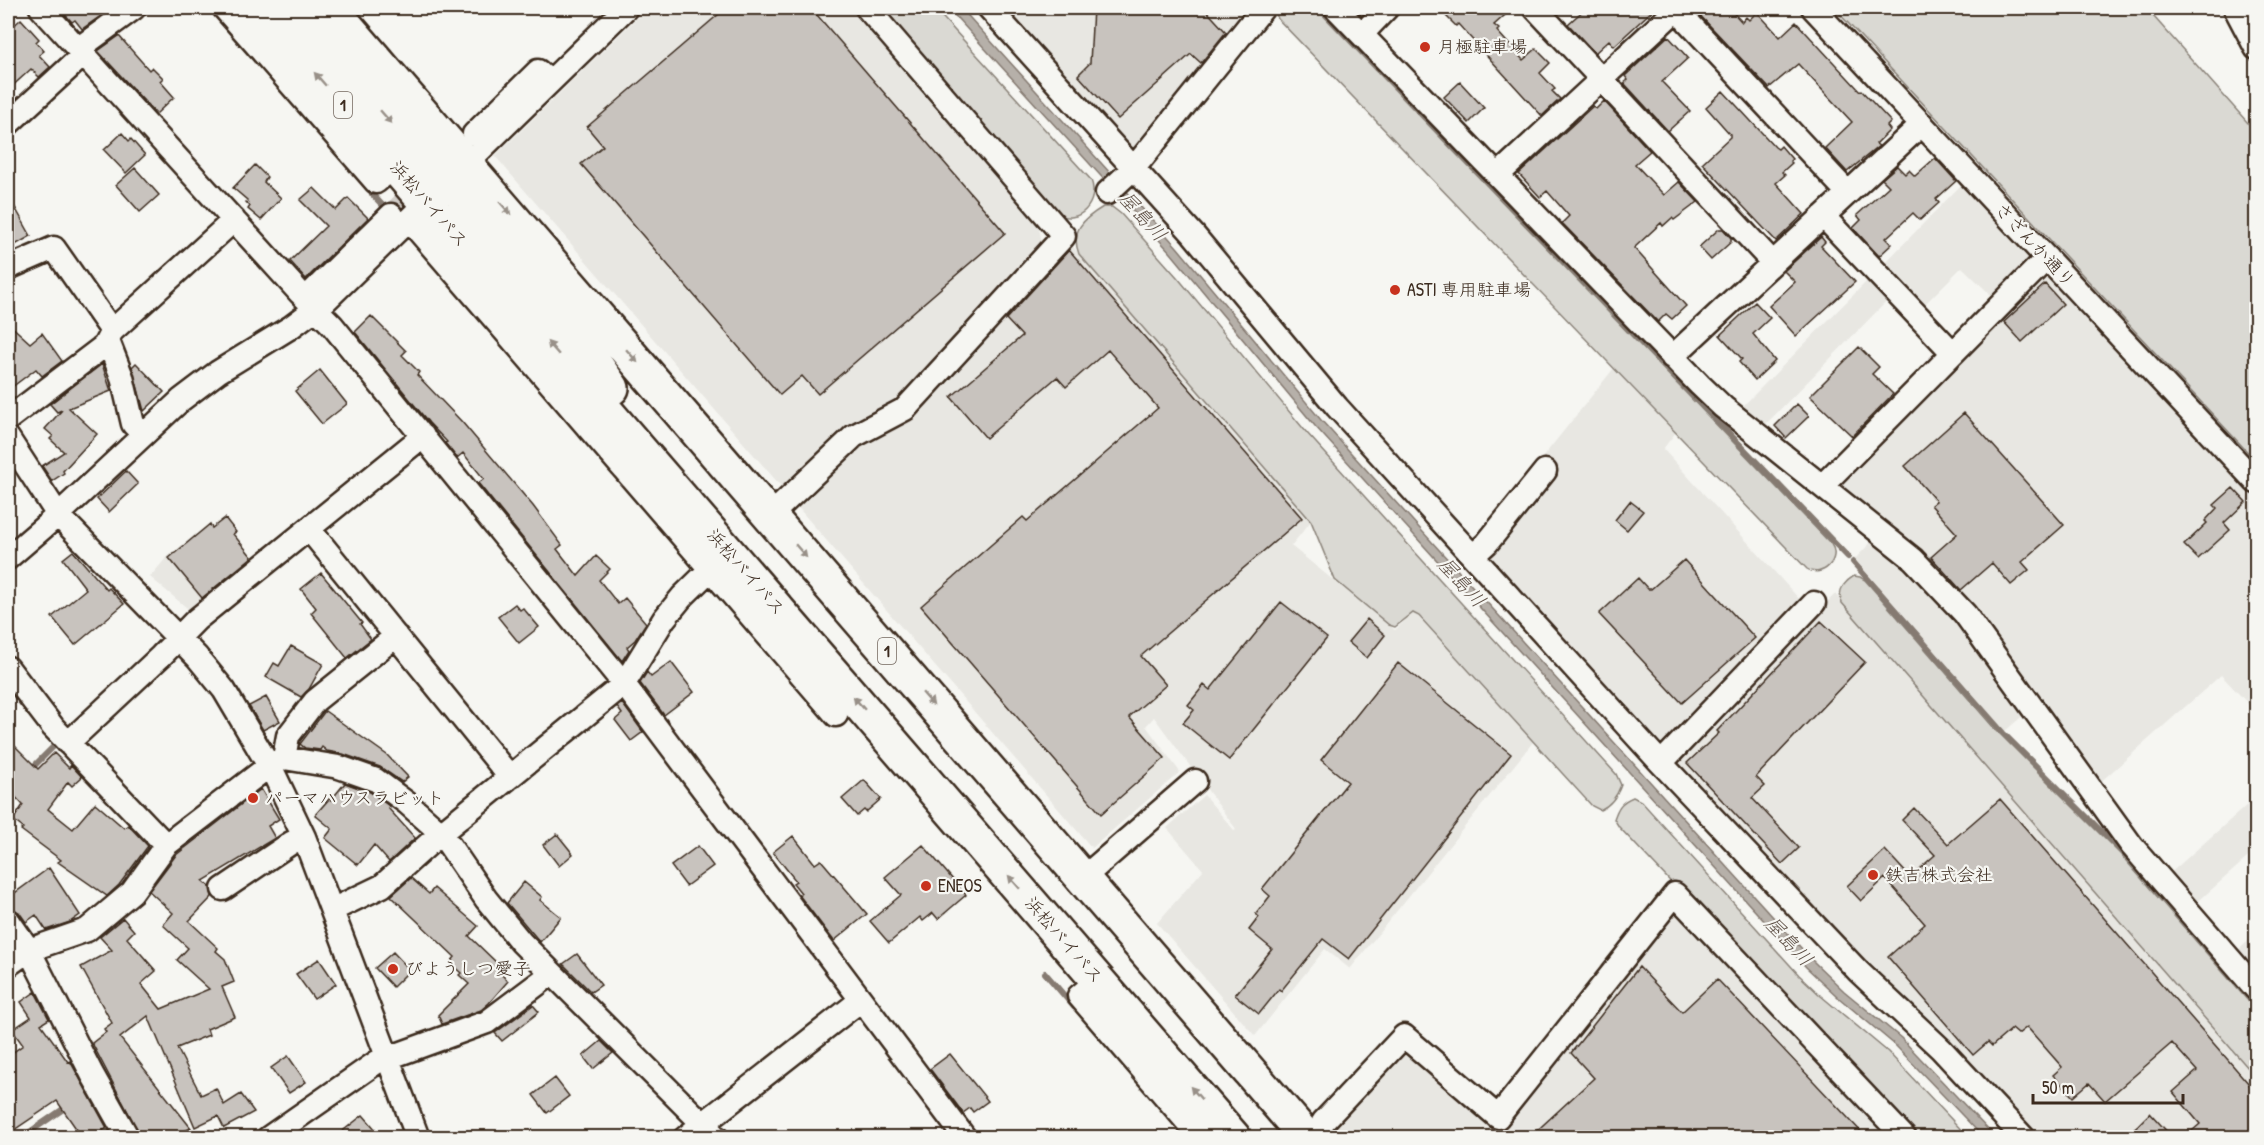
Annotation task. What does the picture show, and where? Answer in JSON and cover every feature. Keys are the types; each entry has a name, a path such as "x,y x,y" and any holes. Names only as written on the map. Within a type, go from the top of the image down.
{"highway":[{"name":"浜松バイパス","path":"258,8 395,166 437,186 770,516 1083,878 1317,1132"},
{"path":"295,8 423,159 437,186"},
{"name":"浜松バイパス","path":"331,8 437,186 690,508 719,560 1098,980 1220,1136"}],"street":[{"path":"41,8 332,325 423,436 624,684 965,1137"},
{"path":"8,124 80,52 134,8"},
{"path":"224,8 376,182 395,166"},
{"path":"8,558 58,515 143,434 199,386 311,303 550,82 626,8"},
{"path":"770,516 854,436 905,408 1064,236 867,8"},
{"path":"989,8 1130,172 1208,251 1337,406 1661,763 1859,972 1941,1049 2024,1137"},
{"path":"1107,194 1130,172 1263,8"},
{"path":"1336,8 1723,407 1913,559 1965,614 2132,846 2256,989"},
{"path":"1362,34 1388,8"},
{"path":"1535,8 1773,263"},
{"path":"1498,175 1676,8 1848,193"},
{"name":"さざんか通り","path":"1814,8 2256,482"},
{"path":"2235,8 2256,48"},
{"path":"437,186 538,71 550,82"},
{"path":"1672,357 1922,124"},
{"path":"437,186 836,715"},
{"path":"1823,216 1953,353"},
{"path":"8,419 110,336 234,220"},
{"path":"8,268 54,248 110,336 134,424 143,434"},
{"path":"1822,486 2047,258"},
{"path":"68,743 196,620 423,436"},
{"path":"8,438 58,515 197,657 277,762 418,1137"},
{"path":"1473,556 1487,543 1545,471"},
{"path":"309,529 510,777"},
{"path":"332,910 382,885 624,684 664,619 719,560"},
{"path":"1661,763 1814,603"},
{"path":"8,965 29,950 87,930 132,892 166,845 277,762 288,736 315,701 396,636"},
{"path":"8,668 68,743 166,845"},
{"path":"277,762 339,767 376,780 407,803 441,834 503,921 702,1133 861,1000"},
{"path":"1083,878 1195,781"},
{"path":"223,889 291,843 304,837"},
{"path":"1317,1132 1411,1042 1498,1117 1675,894 1905,1137"},
{"path":"8,920 29,950 89,1068 128,1137"},
{"path":"268,1137 387,1057 487,1022 551,974"}],"shaded area":[{"path":"647,8 856,8 1037,218 1043,248 901,402 786,492 495,156"},
{"path":"879,8 934,8 1091,180 1092,196 1085,210 1072,217 1065,217 1057,213"},
{"path":"1001,8 1255,8 1133,154"},
{"path":"1274,8 1316,8 1831,544 1834,556 1829,566 1819,571 1807,569 1278,19"},
{"path":"1834,8 2146,8 2256,132 2256,461"},
{"path":"1962,184 2030,257 2030,266 1996,300 1962,267 1919,310 1880,268"},
{"path":"1103,207 1112,207 1121,214 1177,277 1307,433 1616,774 1621,785 1607,806 1600,810 1592,806 1419,616 1413,613 1395,627 1389,625 1335,580 1311,521 1079,254 1076,239 1080,226"},
{"path":"1069,242 1311,521 1291,546 1395,630 1413,613 1419,616 1533,742 1350,969 1325,949 1255,1036 1157,923 1203,870 1167,828 1204,795 1234,830 1236,829 1154,717 1146,726 1180,772 1092,848 795,504"},
{"path":"2038,275 2047,275 2256,500 2256,712 2221,675 2097,785 1971,609 1835,487"},
{"path":"1872,276 1891,297 1762,428 1739,410"},
{"path":"1614,368 1676,432 1663,449 1802,602 1666,747 1658,746 1489,560 1488,551 1553,471 1542,458"},
{"path":"196,534 233,579 196,608 187,608 150,577 167,557"},
{"path":"1875,538 1959,619 2026,713 2005,731 1855,559"},
{"path":"1854,576 1865,580 1994,728 2121,855 2256,1010 2256,1077 1842,603 1840,595 1842,588"},
{"path":"1835,594 2256,1077 2256,1137 2036,1137 1936,1032 1890,990 1678,768 1678,760"},
{"path":"1633,797 1641,801 1799,975 1888,1052 1968,1137 1911,1137 1619,827 1614,819 1617,811 1620,805"},
{"path":"2256,797 2256,850 2193,906 2167,876"},
{"path":"1674,905 1899,1137 1343,1138 1334,1128 1406,1052 1492,1117"},
{"path":"2256,934 2256,978 2235,953"}],"water":[{"name":"屋島川","path":"948,8 961,8 1177,247 1321,420 1813,961 1844,991 1901,1038 1995,1137 1983,1137 1895,1045 1806,967 1315,426 1171,253"}],"building":[{"path":"64,8 95,8 102,15 82,29 75,20 72,22 62,11"},
{"path":"726,8 811,8 1005,233 818,394 802,376 780,395 581,164 603,146 587,127"},
{"path":"1093,8 1204,8 1226,32 1201,63 1191,54 1118,119 1078,75 1090,63"},
{"path":"1438,8 1513,8 1494,25 1499,29 1497,31 1523,60 1536,49 1550,63 1540,73 1555,89 1552,91 1560,99 1542,116 1458,24 1456,26"},
{"path":"1586,8 1655,8 1614,46 1609,40 1595,53 1568,24"},
{"path":"1693,8 1729,8 1742,22 1746,17 1749,20 1757,12 1780,37 1796,22 1891,122 1887,126 1890,130 1876,144 1879,146 1847,172 1825,148 1852,122 1798,64 1769,88"},
{"path":"21,19 39,39 36,42 44,51 39,55 50,67 39,77 31,69 8,90 8,31"},
{"path":"119,36 149,70 152,67 163,78 160,81 174,97 156,114 98,51"},
{"path":"1668,36 1688,58 1662,82 1690,111 1668,131 1624,83 1628,80 1625,76"},
{"path":"1460,82 1484,108 1469,123 1444,97"},
{"path":"1723,91 1775,147 1778,149 1781,146 1792,159 1790,161 1792,163 1782,172 1785,175 1776,183 1804,214 1776,241 1702,163 1730,137 1730,134 1706,107"},
{"path":"1604,101 1650,151 1635,164 1664,195 1679,182 1698,202 1674,220 1672,218 1663,226 1661,223 1634,248 1686,306 1672,319 1666,314 1658,322 1562,223 1569,216 1547,191 1540,197 1519,174 1593,106 1596,109"},
{"path":"122,133 129,141 131,139 145,155 126,173 104,150"},
{"path":"1935,158 1956,181 1936,199 1939,203 1920,220 1913,213 1886,238 1892,244 1879,256 1853,228 1861,220 1857,215 1889,186 1882,179 1897,166 1905,174 1909,170 1915,176"},
{"path":"255,165 267,177 264,182 281,198 261,220 248,209 250,206 247,200 233,188"},
{"path":"135,168 159,195 140,212 116,185"},
{"path":"314,188 336,210 348,198 368,218 306,279 290,261 326,226 300,200"},
{"path":"8,195 31,236 8,249"},
{"path":"1719,229 1723,229 1731,238 1731,242 1711,260 1699,247"},
{"path":"1821,237 1825,242 1821,246 1855,282 1796,336 1769,306 1795,282 1784,271"},
{"path":"1069,250 1302,518 1141,656 1166,685 1129,717 1165,758 1101,814 921,606 1023,517 1027,521 1158,408 1108,350 1066,387 1057,377 986,438 951,397 1022,336 1006,319"},
{"path":"2045,284 2063,304 2022,342 2004,322"},
{"path":"1755,302 1770,318 1753,334 1775,361 1755,380 1739,362 1742,359 1720,335"},
{"path":"371,316 406,351 402,355 419,372 417,375 462,422 533,506 562,545 557,549 578,576 596,556 610,569 599,580 618,604 625,598 646,623 635,640 627,647 629,650 622,661 478,483 484,479 463,453 457,458 445,443 447,442 355,332"},
{"path":"8,323 30,343 42,333 62,361 42,376 36,369 8,390"},
{"path":"1859,347 1879,367 1872,374 1893,394 1852,436 1810,396"},
{"path":"136,363 164,392 144,411 132,367"},
{"path":"102,364 111,391 69,408 97,434 63,471 64,473 52,481 42,466 64,452 50,439 53,436 45,429 62,410 57,412 50,404"},
{"path":"320,370 347,404 322,424 295,391"},
{"path":"1797,404 1809,416 1786,438 1775,426"},
{"path":"1964,413 2064,525 2022,562 2029,570 2011,585 1992,563 1961,590 1931,557 1957,534 1931,505 1936,501 1905,466"},
{"path":"126,471 138,484 109,512 97,499"},
{"path":"2233,488 2246,502 2224,523 2230,530 2198,559 2184,545 2207,523 2205,521 2217,508 2214,505"},
{"path":"1630,501 1643,511 1627,530 1615,520"},
{"path":"225,518 236,532 233,534 252,557 202,598 169,558 210,524 212,528"},
{"path":"73,551 107,590 109,588 124,604 75,645 52,617 86,589 63,559"},
{"path":"1684,560 1755,638 1682,703 1599,614 1638,578 1648,589 1651,589"},
{"path":"321,573 362,623 360,624 371,639 347,658 311,613 316,608 301,589"},
{"path":"1281,602 1327,638 1229,760 1183,723 1194,710 1188,705 1204,685 1210,690"},
{"path":"515,604 520,610 523,608 539,627 519,643 498,617"},
{"path":"1367,619 1385,635 1367,658 1348,642"},
{"path":"1821,621 1865,662 1756,777 1765,786 1752,798 1799,848 1782,864 1687,763 1719,733 1717,731"},
{"path":"291,646 323,664 309,689 301,697 266,677 274,663 279,666"},
{"path":"671,662 694,692 664,715 640,683 647,672 651,677"},
{"path":"1398,663 1511,754 1349,959 1323,939 1281,991 1279,989 1259,1014 1235,995 1272,949 1249,930 1259,917 1256,914 1270,896 1262,889 1348,782 1321,760"},
{"path":"266,697 280,721 263,730 249,706"},
{"path":"622,703 643,732 631,741 615,720 622,714 617,707"},
{"path":"325,711 387,755 408,777 402,782 380,767 343,754 327,751 322,747 320,750 305,748 300,744"},
{"path":"8,739 38,769 54,753 69,768 71,765 82,777 72,786 68,782 48,809 73,829 95,803 124,828 128,825 148,846 119,885 107,896 58,862 61,860 21,830 23,828 13,820 23,805 8,789"},
{"path":"864,780 881,799 866,812 864,810 857,816 842,799"},
{"path":"345,783 370,792 389,806 388,808 415,838 389,862 374,845 358,865 325,838 332,829 315,815"},
{"path":"261,789 279,819 268,826 275,838 203,881 210,887 212,897 189,921 218,948 216,951 225,959 234,982 222,987 235,1017 207,1029 209,1035 177,1048 201,1095 216,1088 224,1105 241,1094 254,1112 224,1128 218,1116 195,1127 148,1016 120,1038 191,1128 171,1137 141,1137 92,1043 106,1032 104,1029 112,1023 81,967 112,950 100,937 123,918 134,931 127,938 156,971 141,984 161,1009 209,989 177,960 188,948 163,925 173,913 149,891 176,855"},
{"path":"2000,799 2256,1092 2256,1137 2185,1137 2200,1124 2173,1092 2197,1071 2172,1043 2105,1101 2089,1083 2073,1097 2053,1075 2062,1067 2027,1027 2018,1034 2012,1029 1992,1046 1988,1042 1973,1055 1888,957 1925,924 1885,878 1861,901 1847,886 1885,850 1910,877 1935,855 1902,820 1914,808 1948,844"},
{"path":"557,834 573,854 559,866 543,845"},
{"path":"793,836 815,864 821,860 867,914 834,941 799,895 801,893 793,883 796,881 773,852"},
{"path":"923,845 966,895 938,919 933,913 923,921 920,917 889,943 870,921 901,895 885,877"},
{"path":"698,846 713,866 686,886 671,866"},
{"path":"49,868 80,915 70,922 46,930 36,915 26,922 19,912 8,907 8,898"},
{"path":"411,878 429,894 434,888 478,926 469,936 500,966 496,969 508,981 481,1010 442,1024 438,1015 469,984 450,963 455,957 391,896"},
{"path":"524,882 542,897 540,900 561,917 540,942 507,903"},
{"name":"びようしつ愛子","path":"393,952 410,970 393,987 375,968"},
{"path":"577,954 601,985 591,992 563,964"},
{"path":"319,959 336,984 314,999 296,974"},
{"path":"1639,967 1682,1012 1717,979 1866,1137 1530,1137 1594,1078 1571,1053"},
{"path":"35,992 49,1019 41,1024 68,1062 70,1061 107,1128 93,1137 82,1137 57,1101 8,1134 8,1056 23,1045 12,1030 31,1017 21,1002"},
{"path":"533,1005 539,1012 502,1041 495,1033"},
{"path":"601,1041 613,1053 593,1069 583,1056"},
{"path":"950,1054 988,1101 973,1112 970,1108 963,1113 930,1069"},
{"path":"288,1056 306,1082 289,1093 271,1068"},
{"path":"555,1078 569,1096 547,1113 533,1095"},
{"path":"2150,1113 2172,1137 2124,1137 2138,1125"},
{"path":"363,1115 377,1131 368,1137 335,1137"}],"waterway":[{"path":"1320,8 1848,557"},
{"path":"372,194 385,208"},
{"path":"1853,562 2003,733 2128,858"},
{"path":"30,770 59,741"},
{"path":"1045,973 1074,1007"},
{"path":"2247,994 2256,1005"},
{"path":"21,1138 69,1105"}],"tunnel":[{"path":"391,215 426,181"}],"place":[{"name":"月極駐車場","path":"1425,47"},
{"name":"ASTI 専用駐車場","path":"1395,290"},
{"name":"パーマハウスラビット","path":"253,798"},
{"name":"鉄吉株式会社","path":"1873,875"},
{"name":"ENEOS","path":"926,886"},
{"name":"びようしつ愛子","path":"393,969"}]}
